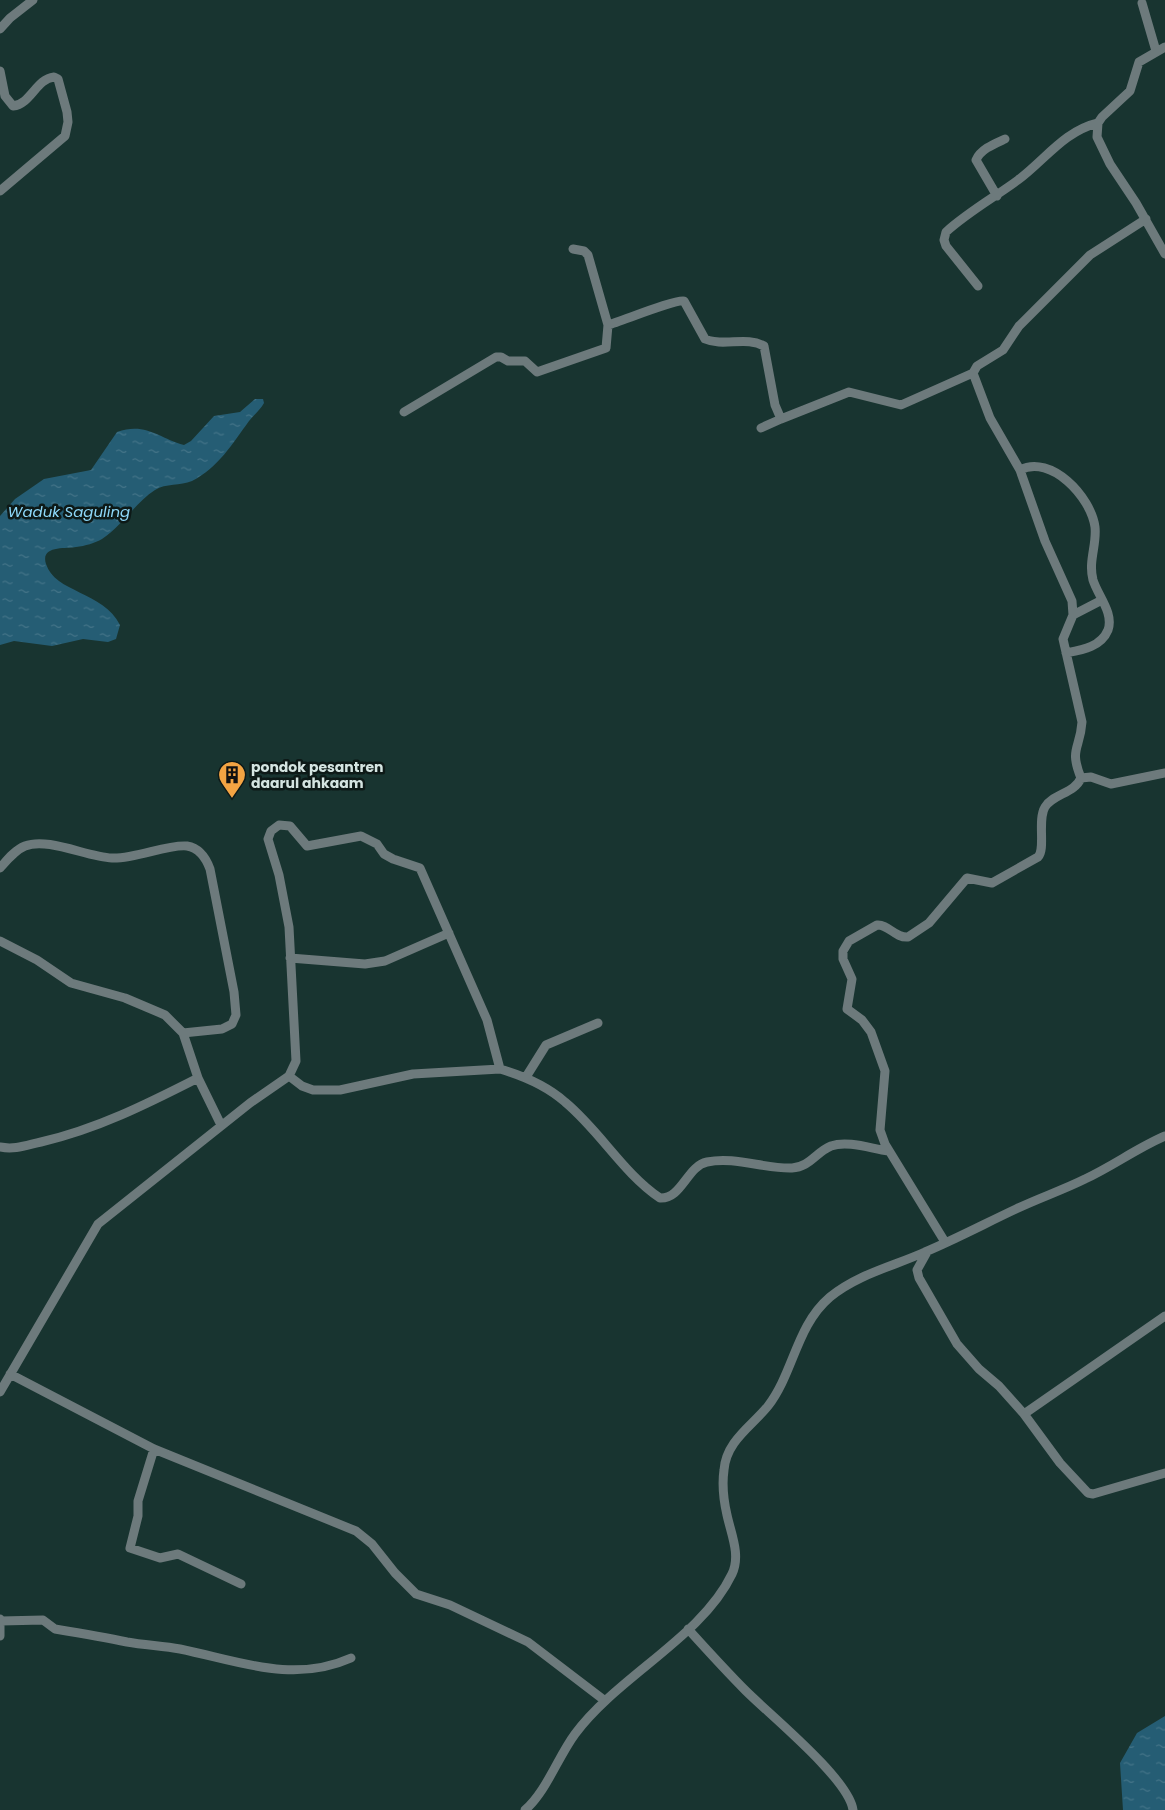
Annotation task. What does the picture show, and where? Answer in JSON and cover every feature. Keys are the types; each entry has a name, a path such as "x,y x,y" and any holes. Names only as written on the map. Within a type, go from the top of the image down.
{"street":[{"path":"0,29 10,18 33,0"},
{"path":"1142,3 1161,49 1139,62 1130,91 1105,113 1098,123 1097,130 1100,145 1146,219 1165,254"},
{"path":"0,71 5,96 13,106 21,104 45,80 50,78 58,79 68,122 67,129 60,141 0,191"},
{"path":"978,286 946,246 944,236 950,229 1033,169 1064,138 1098,123"},
{"path":"996,196 976,160 989,147 1005,139"},
{"path":"761,428 849,392 901,405 973,373 977,366 1003,350 1019,326 1090,255 1146,219"},
{"path":"404,412 496,357 501,357 508,361 525,361 537,372 602,350 608,344 608,325 587,253 573,249"},
{"path":"608,325 639,316 675,301 684,301 705,339 714,342 740,342 764,346 775,405 781,419"},
{"path":"973,373 990,418 1020,470 1045,541 1072,601 1073,615 1064,635 1066,653 1081,717 1081,736 1074,752 1081,778"},
{"path":"1020,470 1027,466 1038,465 1047,468 1074,488 1088,506 1095,526 1091,560 1093,580 1108,613 1108,632 1097,644 1089,648 1066,653"},
{"path":"1073,615 1102,600"},
{"path":"944,1242 888,1151 880,1130 885,1071 871,1032 862,1020 847,1009 852,979 843,959 843,951 849,942 877,924 881,924 899,936 908,937 929,923 968,877 992,883 1039,856 1045,808 1048,802 1073,788 1081,778 1091,777 1111,784 1165,773"},
{"path":"0,1392 98,1224 221,1125 289,1076 296,1061 290,958 285,904 268,839 271,831 279,825 290,826 307,846 364,837 377,844 384,854 393,859 416,866 423,872 486,1020 500,1069"},
{"path":"0,868 26,845 40,844 92,856 113,858 133,857 179,846 194,848 200,852 210,869 234,992 236,1015 232,1024 222,1029 183,1032"},
{"path":"290,958 365,964 385,961 449,933"},
{"path":"0,941 37,960 76,985 125,998 165,1015 183,1032 198,1078 221,1125"},
{"path":"526,1077 546,1045 598,1023"},
{"path":"289,1076 302,1086 313,1090 340,1090 413,1074 500,1069 526,1077 564,1100 625,1166 660,1198 672,1194 694,1168 707,1162 790,1168 806,1165 827,1148 838,1144 888,1151"},
{"path":"0,1147 15,1148 66,1136 117,1117 198,1078"},
{"path":"525,1810 574,1735 604,1700 688,1629 716,1602 735,1566 735,1547 725,1501 724,1469 727,1457 736,1441 774,1398 799,1339 830,1297 871,1274 926,1252 944,1242 1087,1178 1147,1144 1165,1137"},
{"path":"926,1252 918,1270 938,1314 957,1344 973,1363 1024,1414 1060,1463 1088,1493 1093,1494 1165,1473"},
{"path":"1024,1414 1165,1316"},
{"path":"10,1374 154,1449 356,1531 372,1544 416,1594 450,1605 528,1642 604,1700"},
{"path":"154,1449 138,1501 138,1516 130,1548 160,1558 178,1554 241,1584"},
{"path":"0,1636 1,1620 43,1620 55,1629 178,1649 254,1666 302,1671 321,1669 352,1658"},
{"path":"688,1629 745,1690 809,1750 845,1791 850,1798 853,1810"}],"water":[{"name":"Waduk Saguling","path":"255,399 263,399 264,403 231,446 201,476 187,483 164,486 155,490 141,501 116,528 99,540 83,546 55,549 47,554 45,558 46,564 51,574 69,587 103,605 112,614 120,625 116,639 108,642 83,639 52,646 14,641 0,645 0,516 15,499 44,479 91,470 117,432 127,429 144,430 184,445 191,441 214,416 240,412"},
{"path":"1165,1716 1165,1810 1123,1810 1120,1763 1137,1733"}],"place":[{"name":"pondok pesantren daarul ahkaam","path":"232,799"}]}
